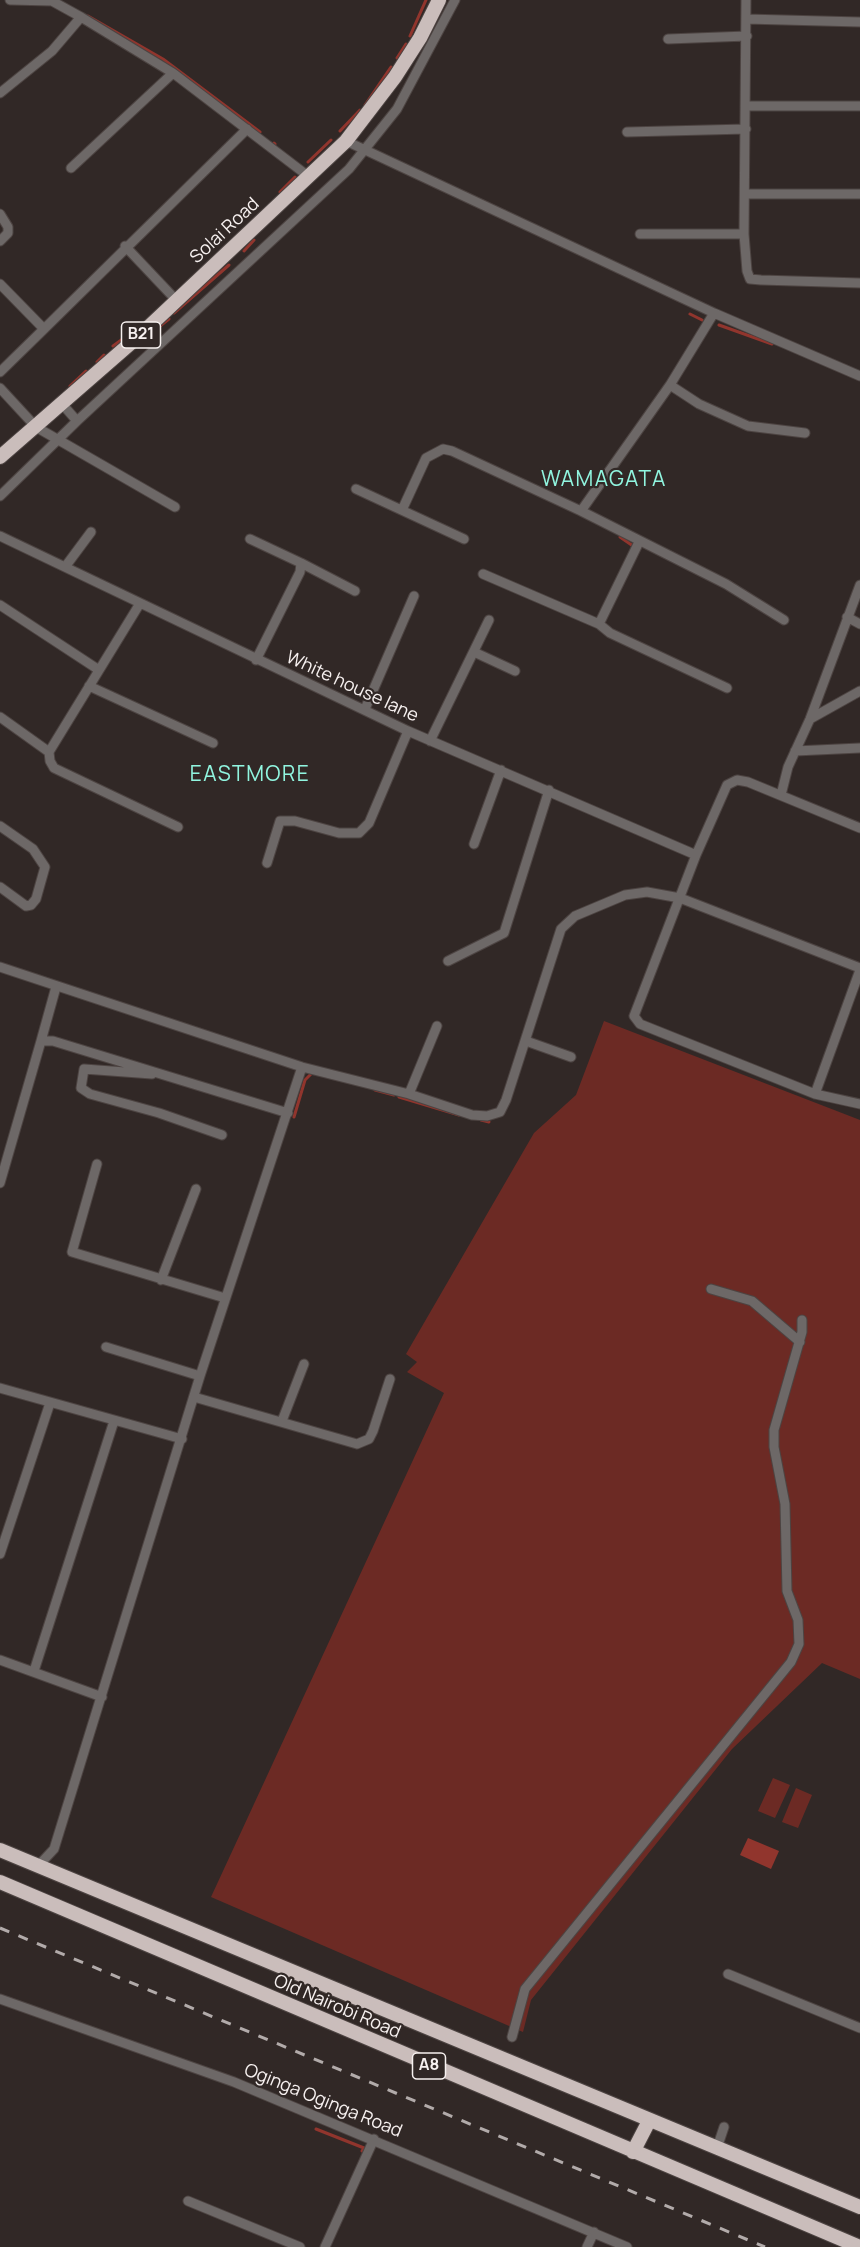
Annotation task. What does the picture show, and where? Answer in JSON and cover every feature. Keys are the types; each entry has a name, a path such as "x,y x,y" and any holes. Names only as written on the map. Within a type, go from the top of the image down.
{"highway":[{"name":"Solai Road","path":"0,457 63,405 177,301 346,141 395,77 420,38 439,0"},
{"name":"Old Nairobi Road","path":"0,1850 860,2207"},
{"name":"Old Nairobi Road","path":"0,1882 860,2247"},
{"path":"633,2152 649,2121"}],"street":[{"path":"10,0 52,1 81,17 173,73 308,176"},
{"path":"0,496 77,421 349,169 397,109 455,0"},
{"path":"746,0 744,234 747,271 750,279 860,283"},
{"path":"0,93 52,51 81,17"},
{"path":"746,19 860,22"},
{"path":"668,39 747,36"},
{"path":"70,168 173,73"},
{"path":"745,106 860,106"},
{"path":"0,372 125,246 247,129"},
{"path":"627,132 746,129"},
{"path":"346,141 714,313 860,376"},
{"path":"745,194 860,194"},
{"path":"0,214 7,222 9,233 0,241"},
{"path":"640,234 744,234"},
{"path":"125,246 177,301"},
{"path":"0,284 44,329"},
{"path":"582,511 670,385 714,313"},
{"path":"670,385 699,404 748,426 805,433"},
{"path":"0,388 36,427 175,507"},
{"path":"63,405 77,421"},
{"path":"402,510 426,458 443,448 582,511 639,542 726,584 784,620"},
{"path":"356,489 464,539"},
{"path":"65,567 91,532"},
{"name":"White house lane","path":"0,536 139,605 408,731 696,855"},
{"path":"250,539 355,591"},
{"path":"599,624 639,542"},
{"path":"256,660 300,572 301,563"},
{"path":"483,574 599,624 610,633 727,688"},
{"path":"781,795 795,751 810,719 860,585"},
{"path":"365,709 414,596"},
{"path":"0,605 99,670"},
{"path":"49,752 139,605"},
{"path":"847,618 860,624"},
{"path":"430,741 489,620"},
{"path":"474,651 515,671"},
{"path":"89,686 213,743"},
{"path":"810,719 860,691"},
{"path":"0,717 49,752 54,768 178,827"},
{"path":"267,863 280,821 295,821 339,833 359,833 369,823 408,731"},
{"path":"795,751 860,748"},
{"path":"474,844 501,770"},
{"path":"860,828 748,782 737,780 727,785 696,855 634,1016 640,1024 815,1094 860,1104"},
{"path":"448,961 504,933 549,790"},
{"path":"0,826 33,849 45,867 36,899 31,905 26,906 0,887"},
{"path":"0,967 302,1066 409,1094 472,1115 487,1116 500,1112 526,1041 561,928 568,920 635,892 680,898 860,969 815,1094"},
{"path":"0,1183 56,987"},
{"path":"409,1094 437,1026"},
{"path":"41,1041 53,1041 288,1113"},
{"path":"526,1041 571,1056"},
{"path":"39,1865 54,1849 200,1376 302,1066"},
{"path":"169,1076 84,1070 81,1088 90,1094 159,1113 222,1135"},
{"path":"97,1164 72,1251 225,1298"},
{"path":"161,1280 196,1189"},
{"path":"711,1289 752,1300 800,1342"},
{"path":"512,2037 525,1989 791,1662 799,1644 798,1620 787,1591 785,1504 774,1447 774,1430 800,1342 802,1320"},
{"path":"106,1347 200,1376"},
{"path":"282,1421 304,1364"},
{"path":"194,1396 347,1442 363,1443 374,1431 390,1379"},
{"path":"0,1388 182,1439"},
{"path":"0,1554 50,1403"},
{"path":"34,1671 114,1421"},
{"path":"0,1660 102,1697"},
{"path":"728,1974 860,2028"},
{"name":"Oginga Oginga Road","path":"0,1999 234,2082 627,2247"},
{"path":"717,2148 724,2127"},
{"path":"325,2247 374,2139"},
{"path":"188,2201 300,2247"},
{"path":"587,2247 594,2232"}],"shaded area":[{"path":"604,1021 860,1120 860,1679 822,1663 732,1749 531,2000 523,2032 211,1897 444,1393 407,1372 417,1362 406,1354 534,1133 576,1095"},
{"path":"773,1778 790,1785 775,1818 758,1811"},
{"path":"796,1788 812,1795 798,1828 782,1822"},
{"path":"748,1838 779,1851 771,1869 740,1855"}],"waterway":[{"path":"410,36 426,0"},
{"path":"88,16 163,59 260,132"},
{"path":"397,58 406,44"},
{"path":"365,105 391,67"},
{"path":"340,131 360,110"},
{"path":"308,162 331,140"},
{"path":"280,192 295,177"},
{"path":"244,251 254,240"},
{"path":"174,313 229,265"},
{"path":"690,314 702,320"},
{"path":"151,333 169,319"},
{"path":"719,325 772,344"},
{"path":"113,346 124,338"},
{"path":"97,362 104,355"},
{"path":"70,386 86,371"},
{"path":"620,537 633,546"},
{"path":"294,1117 305,1080 313,1072"},
{"path":"375,1090 394,1095"},
{"path":"399,1097 459,1115"},
{"path":"481,1120 489,1122"},
{"path":"316,2129 364,2148 362,2151"}],"railway":[{"path":"0,1928 765,2247"}],"district":[{"name":"WAMAGATA","path":"604,480"},
{"name":"EASTMORE","path":"250,775"}]}
